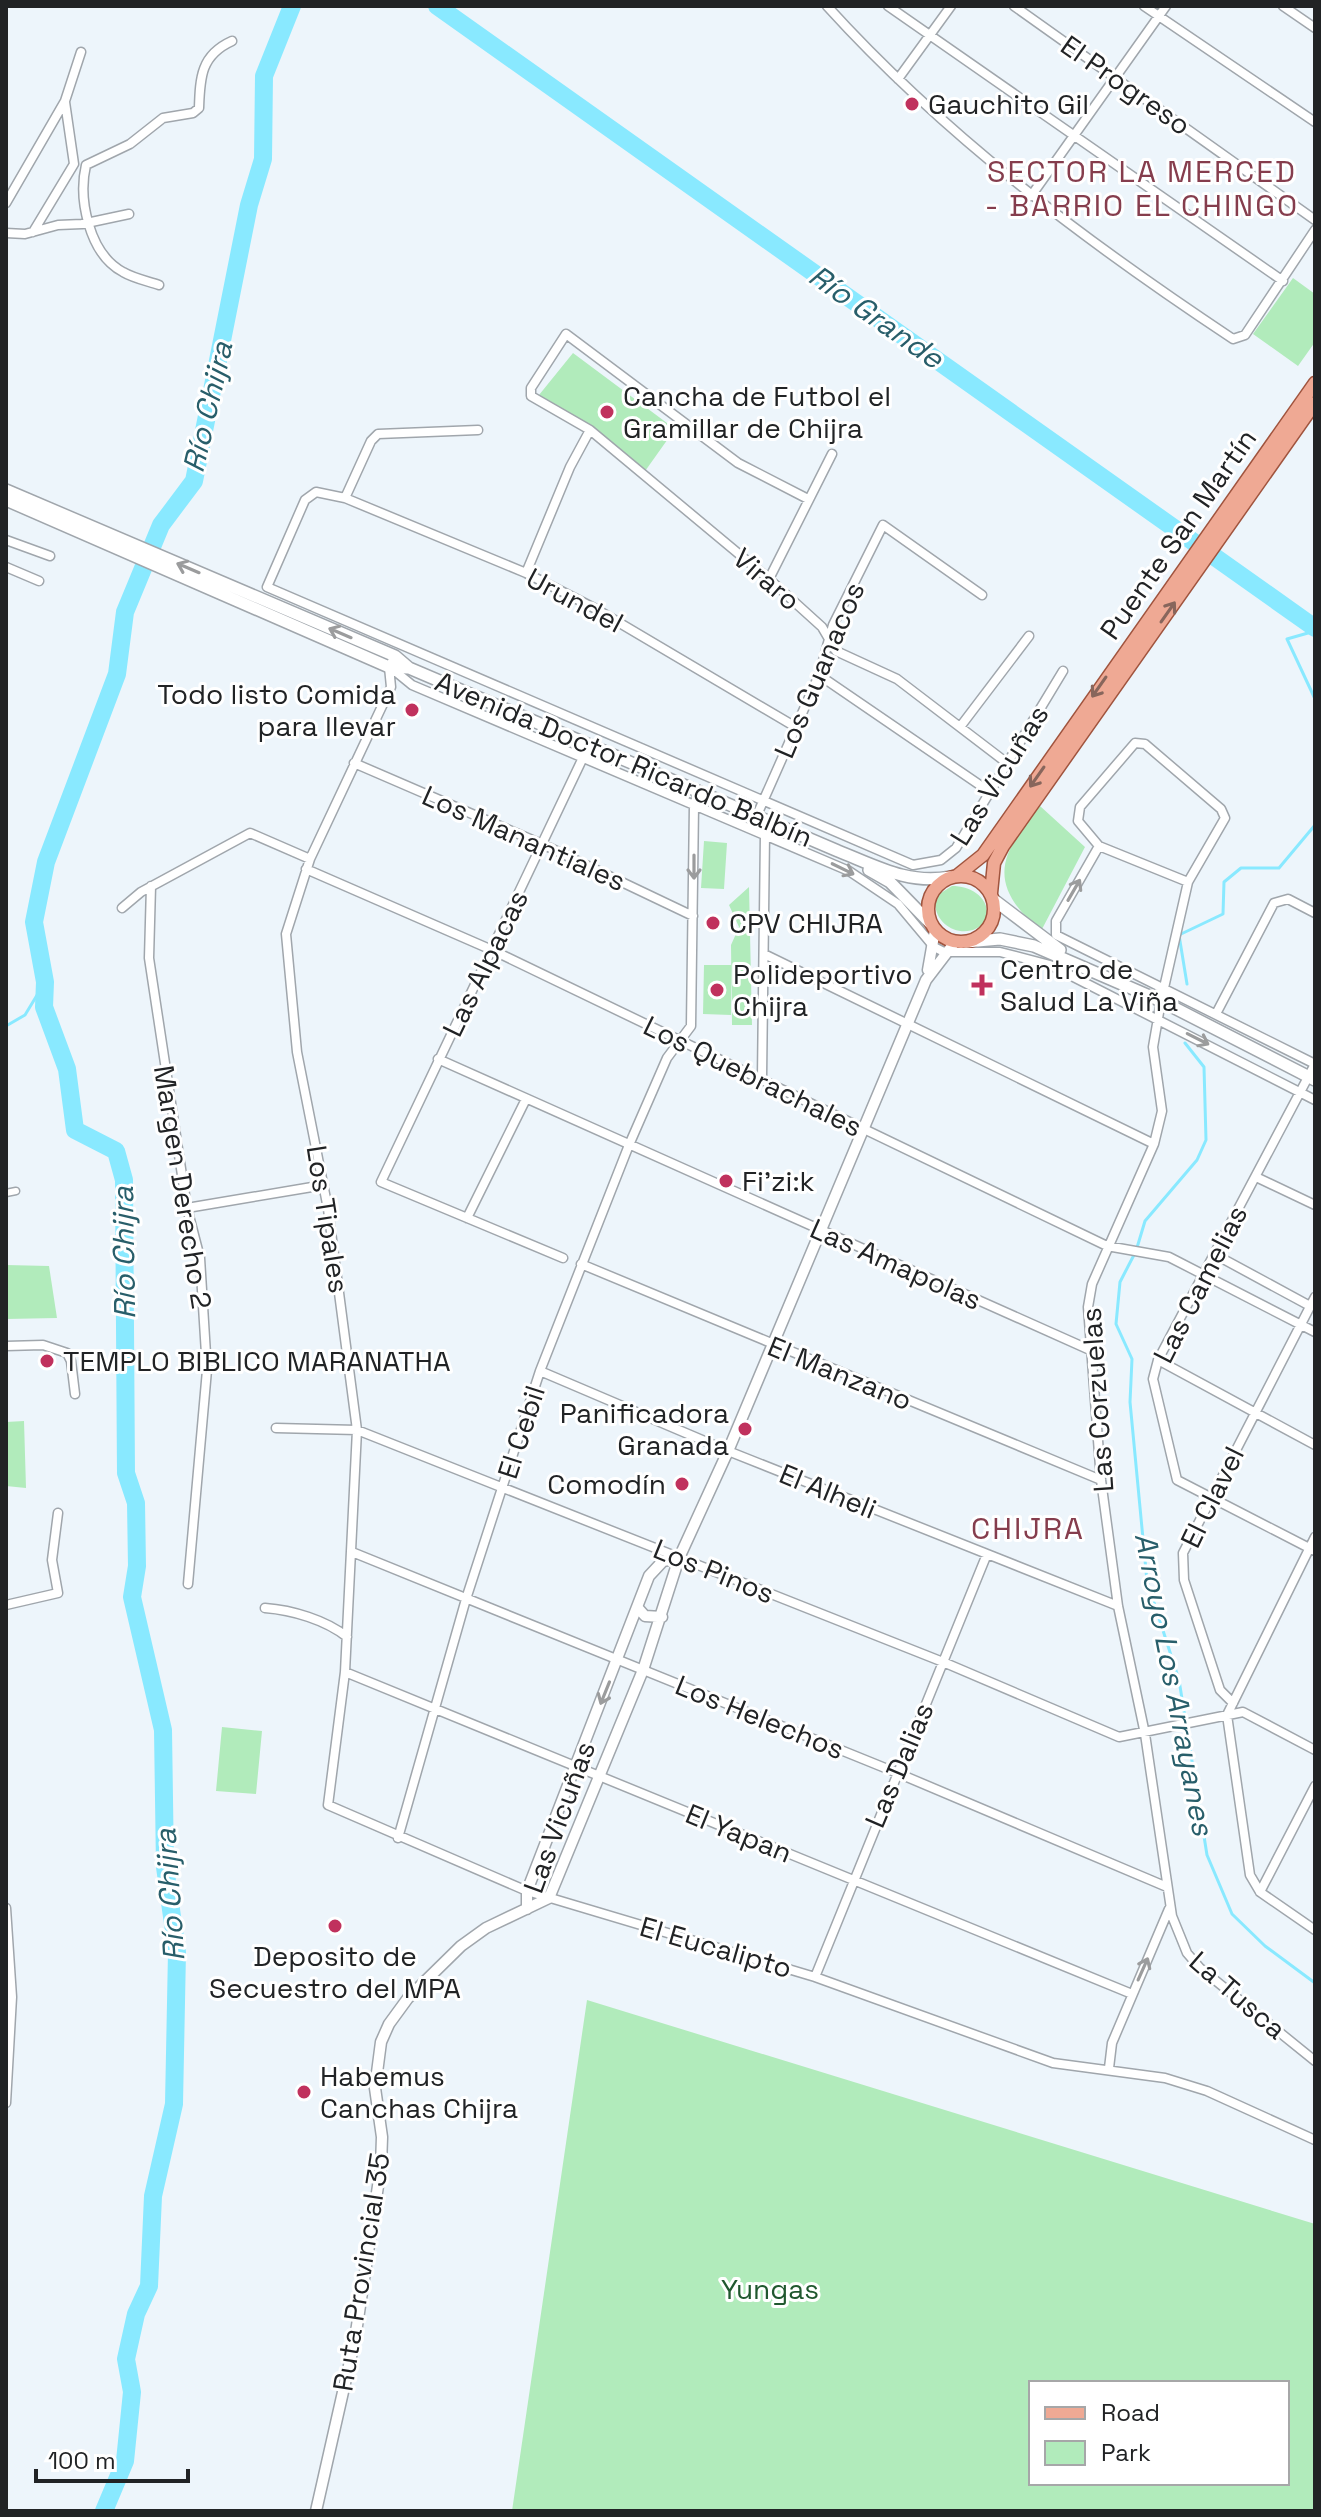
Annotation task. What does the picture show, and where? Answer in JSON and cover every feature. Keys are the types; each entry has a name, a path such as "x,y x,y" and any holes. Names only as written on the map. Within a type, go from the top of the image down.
{"main road":[{"name":"Puente San Martín","path":"1086,717 1311,399 1315,383"},
{"name":"Avenida Doctor Ricardo Balbín","path":"6,490 100,537"},
{"name":"Avenida Doctor Ricardo Balbín","path":"6,500 100,537 838,851"},
{"path":"933,926 928,901 933,891 983,855 1086,717"},
{"path":"960,942 977,938 991,924 994,863 1086,717"},
{"path":"838,851 906,878 930,881 954,876 977,879 992,897 1049,944 1109,977"},
{"path":"838,851 890,882 933,926 960,942 1000,939 1019,942 1161,1001 1312,1078"}],"street":[{"path":"827,6 898,79 971,147 1144,280 1233,339 1245,335 1315,230"},
{"path":"888,6 1283,281"},
{"path":"898,79 951,6"},
{"name":"El Progreso","path":"1014,6 1315,220"},
{"path":"1144,6 1315,122"},
{"path":"1031,196 1166,6"},
{"path":"1283,6 1315,28"},
{"path":"74,164 86,165 130,144 163,118 193,113 199,108 203,63 215,48 232,41"},
{"path":"6,203 65,101 81,52"},
{"path":"33,232 76,156 65,101"},
{"path":"86,165 85,207 97,247 123,273 159,285"},
{"path":"6,233 33,232 129,214"},
{"name":"Viraro","path":"808,499 738,463 566,334 531,388 531,396 590,430 769,579 822,627 836,651 897,679 1007,763"},
{"path":"478,430 378,434 371,441 345,498 316,492 305,500 267,587 492,686 764,798"},
{"path":"526,573 590,430"},
{"path":"769,579 832,454"},
{"name":"Urundel","path":"345,498 526,573 596,609 794,726"},
{"name":"Los Guanacos","path":"757,815 819,675 833,625 883,525 982,595"},
{"path":"6,540 50,556"},
{"path":"6,567 39,581"},
{"path":"960,727 1029,636"},
{"path":"392,662 412,685 765,833 872,885 898,904 939,949 1000,952 1050,965 1315,1100"},
{"name":"Los Tipales","path":"328,1805 345,1672 357,1430 324,1185 297,1052 286,952 289,920 308,864 391,687 392,662"},
{"name":"Las Vicuñas","path":"764,798 891,858 923,865 949,855 1063,671"},
{"path":"819,675 990,792"},
{"path":"486,701 492,686"},
{"name":"Las Corzuelas","path":"1099,846 1078,821 1080,807 1135,743 1145,744 1221,809 1223,826 1188,882 1157,1019 1153,1047 1162,1111 1154,1144 1107,1246 1092,1284 1088,1307 1101,1480 1118,1606 1145,1734 1165,1874"},
{"name":"Las Alpacas","path":"467,1218 381,1182 589,745"},
{"path":"663,776 670,759"},
{"name":"Los Manantiales","path":"354,763 544,845 693,916"},
{"name":"El Cebil","path":"398,1838 466,1599 540,1371 629,1145 667,1058 691,1026 694,805 699,790"},
{"name":"Los Quebrachales","path":"151,886 250,833 308,864 762,1078 1107,1246 1150,1253 1203,1274 1315,1332"},
{"path":"762,1078 765,833"},
{"path":"1188,882 1099,846 1056,921 1056,935 1164,985 1315,1064"},
{"path":"122,908 151,886"},
{"name":"Margen Derecho 2","path":"151,886 149,958 187,1208 200,1258 207,1370 188,1584"},
{"path":"1217,1012 1274,903 1288,899 1315,913"},
{"name":"Las Vicuñas","path":"679,1558 654,1567 527,1891 527,1909 549,1898 599,1777 643,1670 679,1558 728,1451 939,949 933,926"},
{"path":"939,949 960,942"},
{"path":"764,954 1154,1144"},
{"name":"Las Amapolas","path":"438,1059 1090,1350"},
{"name":"Las Camelias","path":"1312,1550 1177,1480 1172,1470 1153,1379 1158,1360 1301,1093 1312,1078 1315,1064"},
{"path":"526,1099 467,1218 563,1258"},
{"path":"1256,1177 1315,1205"},
{"path":"187,1208 324,1185"},
{"path":"6,1193 16,1191"},
{"path":"1214,1254 1313,1302"},
{"name":"El Manzano","path":"581,1264 1101,1480"},
{"name":"El Clavel","path":"1233,1703 1220,1690 1181,1566 1183,1553 1313,1302"},
{"path":"6,1346 43,1345 67,1353 75,1394"},
{"path":"1158,1360 1315,1445"},
{"name":"El Alheli","path":"540,1371 728,1451 1118,1606"},
{"name":"Los Pinos","path":"276,1428 357,1430 943,1662 1119,1737 1145,1734"},
{"path":"6,1605 58,1593 52,1560 58,1513"},
{"path":"1315,1537 1312,1550 1227,1715 1250,1875 1260,1892 1315,1930"},
{"name":"Los Helechos","path":"352,1552 895,1772 1167,1887"},
{"name":"Las Dalias","path":"815,1977 895,1772 987,1554"},
{"path":"637,1607 645,1616 662,1617"},
{"path":"265,1608 281,1609 337,1628 347,1637"},
{"name":"El Yapan","path":"345,1672 1132,1994"},
{"path":"1145,1734 1160,1726 1243,1712 1315,1750"},
{"path":"1260,1892 1315,1786"},
{"name":"El Eucalipto","path":"328,1805 398,1838 527,1891 815,1977 1053,2063 1109,2068 1165,2078 1207,2091 1315,2140"},
{"name":"La Tusca","path":"1165,1874 1170,1907 1187,1953 1200,1968 1315,2061"},
{"path":"1109,2068 1112,2043 1170,1907"},
{"path":"6,1908 12,1997 6,2103"},
{"name":"Ruta Provincial 35","path":"316,2511 355,2339 381,2166 382,2137 375,2088 381,2042 389,2024 408,1998 461,1946 486,1928 527,1909"}],"green space":[{"path":"1293,278 1315,294 1315,342 1298,366 1253,334"},
{"name":"Cancha de Futbol el Gramillar de Chijra","path":"573,353 675,429 643,474 539,395"},
{"path":"1040,806 1085,847 1041,931 1012,899 1004,870 1015,840"},
{"path":"704,841 727,843 724,889 701,888"},
{"path":"952,886 966,888 982,899 987,919 979,927 961,931 944,923 938,916 936,896"},
{"path":"749,887 752,1025 732,1025 731,945 739,927 729,905"},
{"name":"Polideportivo Chijra","path":"704,965 731,965 731,1015 703,1014"},
{"path":"6,1265 49,1266 57,1318 6,1319"},
{"path":"24,1421 26,1488 6,1486 6,1422"},
{"path":"222,1727 262,1731 256,1794 216,1791"},
{"name":"Yungas","path":"587,2000 1315,2224 1315,2511 512,2511"}],"waterway":[{"name":"Río Chijra","path":"104,2511 125,2461 132,2392 126,2359 136,2314 149,2286 153,2196 174,2104 177,1952 165,1867 163,1730 132,1597 137,1566 136,1503 126,1473 124,1180 116,1151 75,1130 67,1069 44,1007 45,982 34,922 46,862 117,674 125,612 161,525 194,481 249,205 263,159 264,76 292,6"},
{"name":"Río Grande","path":"437,6 1315,628"},
{"name":"Arroyo Los Arrayanes","path":"1315,631 1287,639 1315,699"},
{"name":"Arroyo Los Arrayanes","path":"1187,984 1179,935 1223,914 1224,882 1241,868 1279,868 1315,825"},
{"path":"6,1026 25,1015 45,982"},
{"name":"Arroyo Los Arrayanes","path":"1185,1043 1204,1067 1206,1140 1197,1160 1145,1221 1136,1251 1120,1282 1116,1324 1132,1359 1130,1402 1147,1581 1179,1680 1207,1855 1232,1914 1265,1946 1315,1983"}],"place":[{"name":"Gauchito Gil","path":"912,104"},
{"name":"Cancha de Futbol el Gramillar de Chijra","path":"607,412"},
{"name":"Todo listo Comida para llevar","path":"412,710"},
{"name":"CPV CHIJRA","path":"713,923"},
{"name":"Centro de Salud La Viña","path":"982,985"},
{"name":"Polideportivo Chijra","path":"717,990"},
{"name":"Fi'zi:k","path":"726,1181"},
{"name":"TEMPLO BIBLICO MARANATHA","path":"47,1361"},
{"name":"Panificadora Granada","path":"745,1429"},
{"name":"Comodín","path":"682,1484"},
{"name":"Deposito de Secuestro del MPA","path":"335,1926"},
{"name":"Habemus Canchas Chijra","path":"304,2092"}],"district":[{"name":"SECTOR LA MERCED - BARRIO EL CHINGO","path":"1142,189"},
{"name":"CHIJRA","path":"1028,1529"}]}
